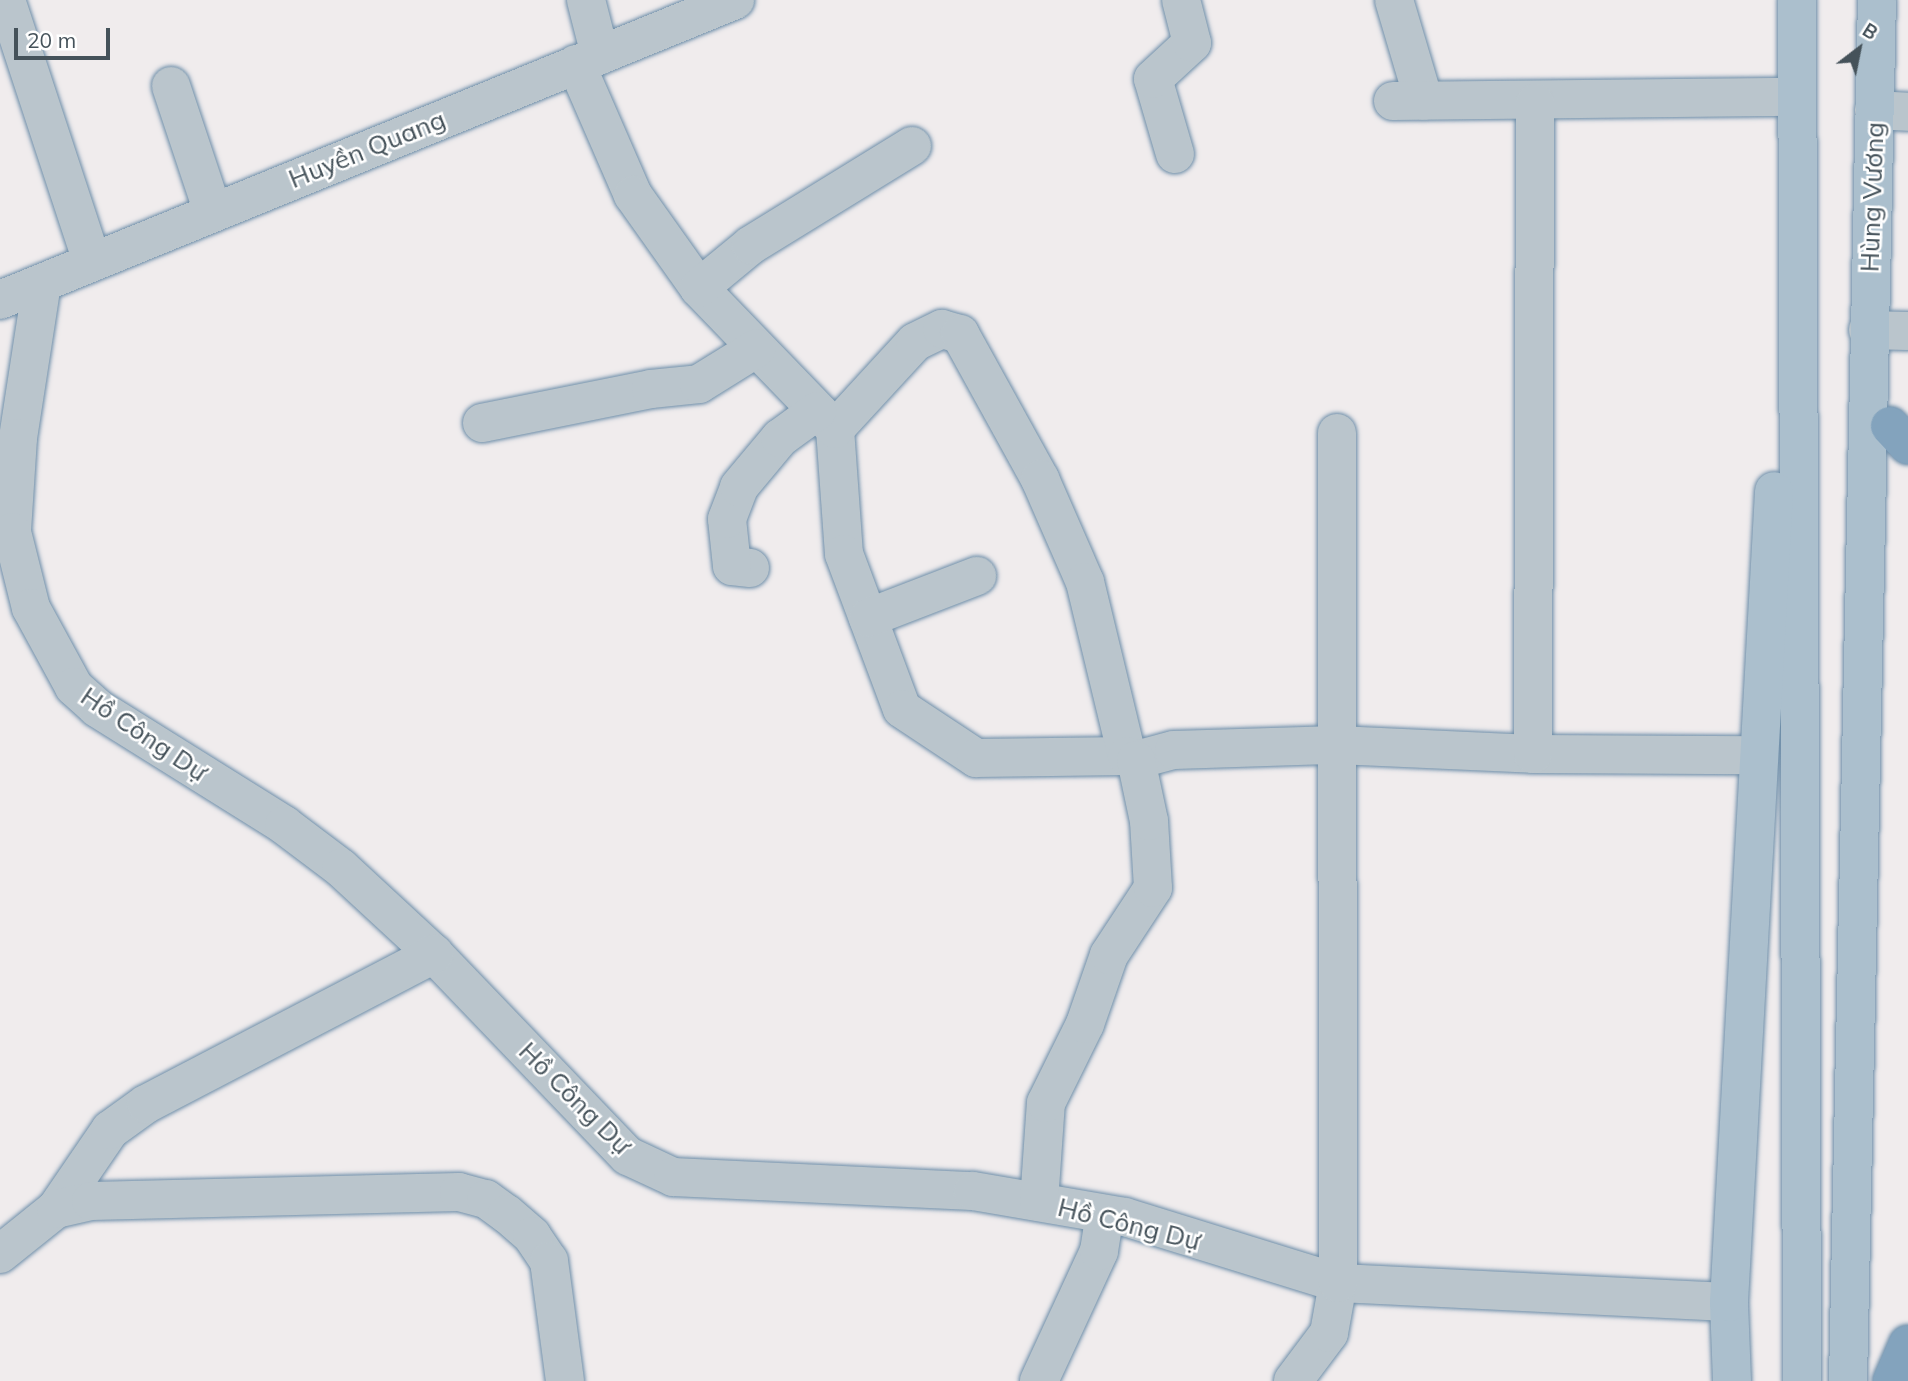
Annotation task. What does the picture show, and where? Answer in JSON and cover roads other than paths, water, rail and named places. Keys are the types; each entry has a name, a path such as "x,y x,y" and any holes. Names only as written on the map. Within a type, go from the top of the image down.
{"highway":[{"path":"1892,1381 1908,1344"}],"main road":[{"path":"1797,0 1795,146 1802,1381"},
{"name":"Hùng Vương","path":"1848,1381 1868,330 1891,111 1877,0"},
{"path":"1732,1381 1730,1302 1757,755 1795,146"},
{"path":"1867,394 1899,436 1867,1381"}],"street":[{"path":"6,0 92,262"},
{"path":"586,0 588,60 634,194 699,288 826,420 844,554 902,709 976,758 1132,758 1174,750 1337,745 1533,754 1757,755"},
{"name":"Huyền Quang","path":"0,300 735,0"},
{"path":"1175,154 1153,79 1192,43 1181,0"},
{"path":"1394,0 1409,101 1535,103 1795,96"},
{"path":"171,86 213,212"},
{"path":"1533,754 1535,103"},
{"path":"699,288 761,239 912,146"},
{"name":"Hồ Công Dự","path":"42,283 18,438 12,532 31,608 74,687 97,708 284,825 341,869 434,954 628,1156 673,1177 973,1191 1039,1202 1105,1214 1338,1283 1730,1302"},
{"path":"750,568 732,566 727,519 739,487 780,438 826,420 915,342 942,329 952,328 960,334 1040,479 1085,582 1149,821 1153,888 1109,955 1085,1024 1046,1102 1039,1202"},
{"path":"1868,330 1908,331"},
{"path":"482,424 651,389 699,384 757,348"},
{"path":"1293,1381 1329,1333 1338,1283 1337,433"},
{"path":"868,618 977,576"},
{"path":"0,1254 56,1209 110,1130 146,1104 434,954"},
{"path":"56,1209 91,1202 458,1192 486,1199 532,1236 549,1261 565,1381"},
{"path":"1039,1381 1099,1251 1105,1214"}]}
